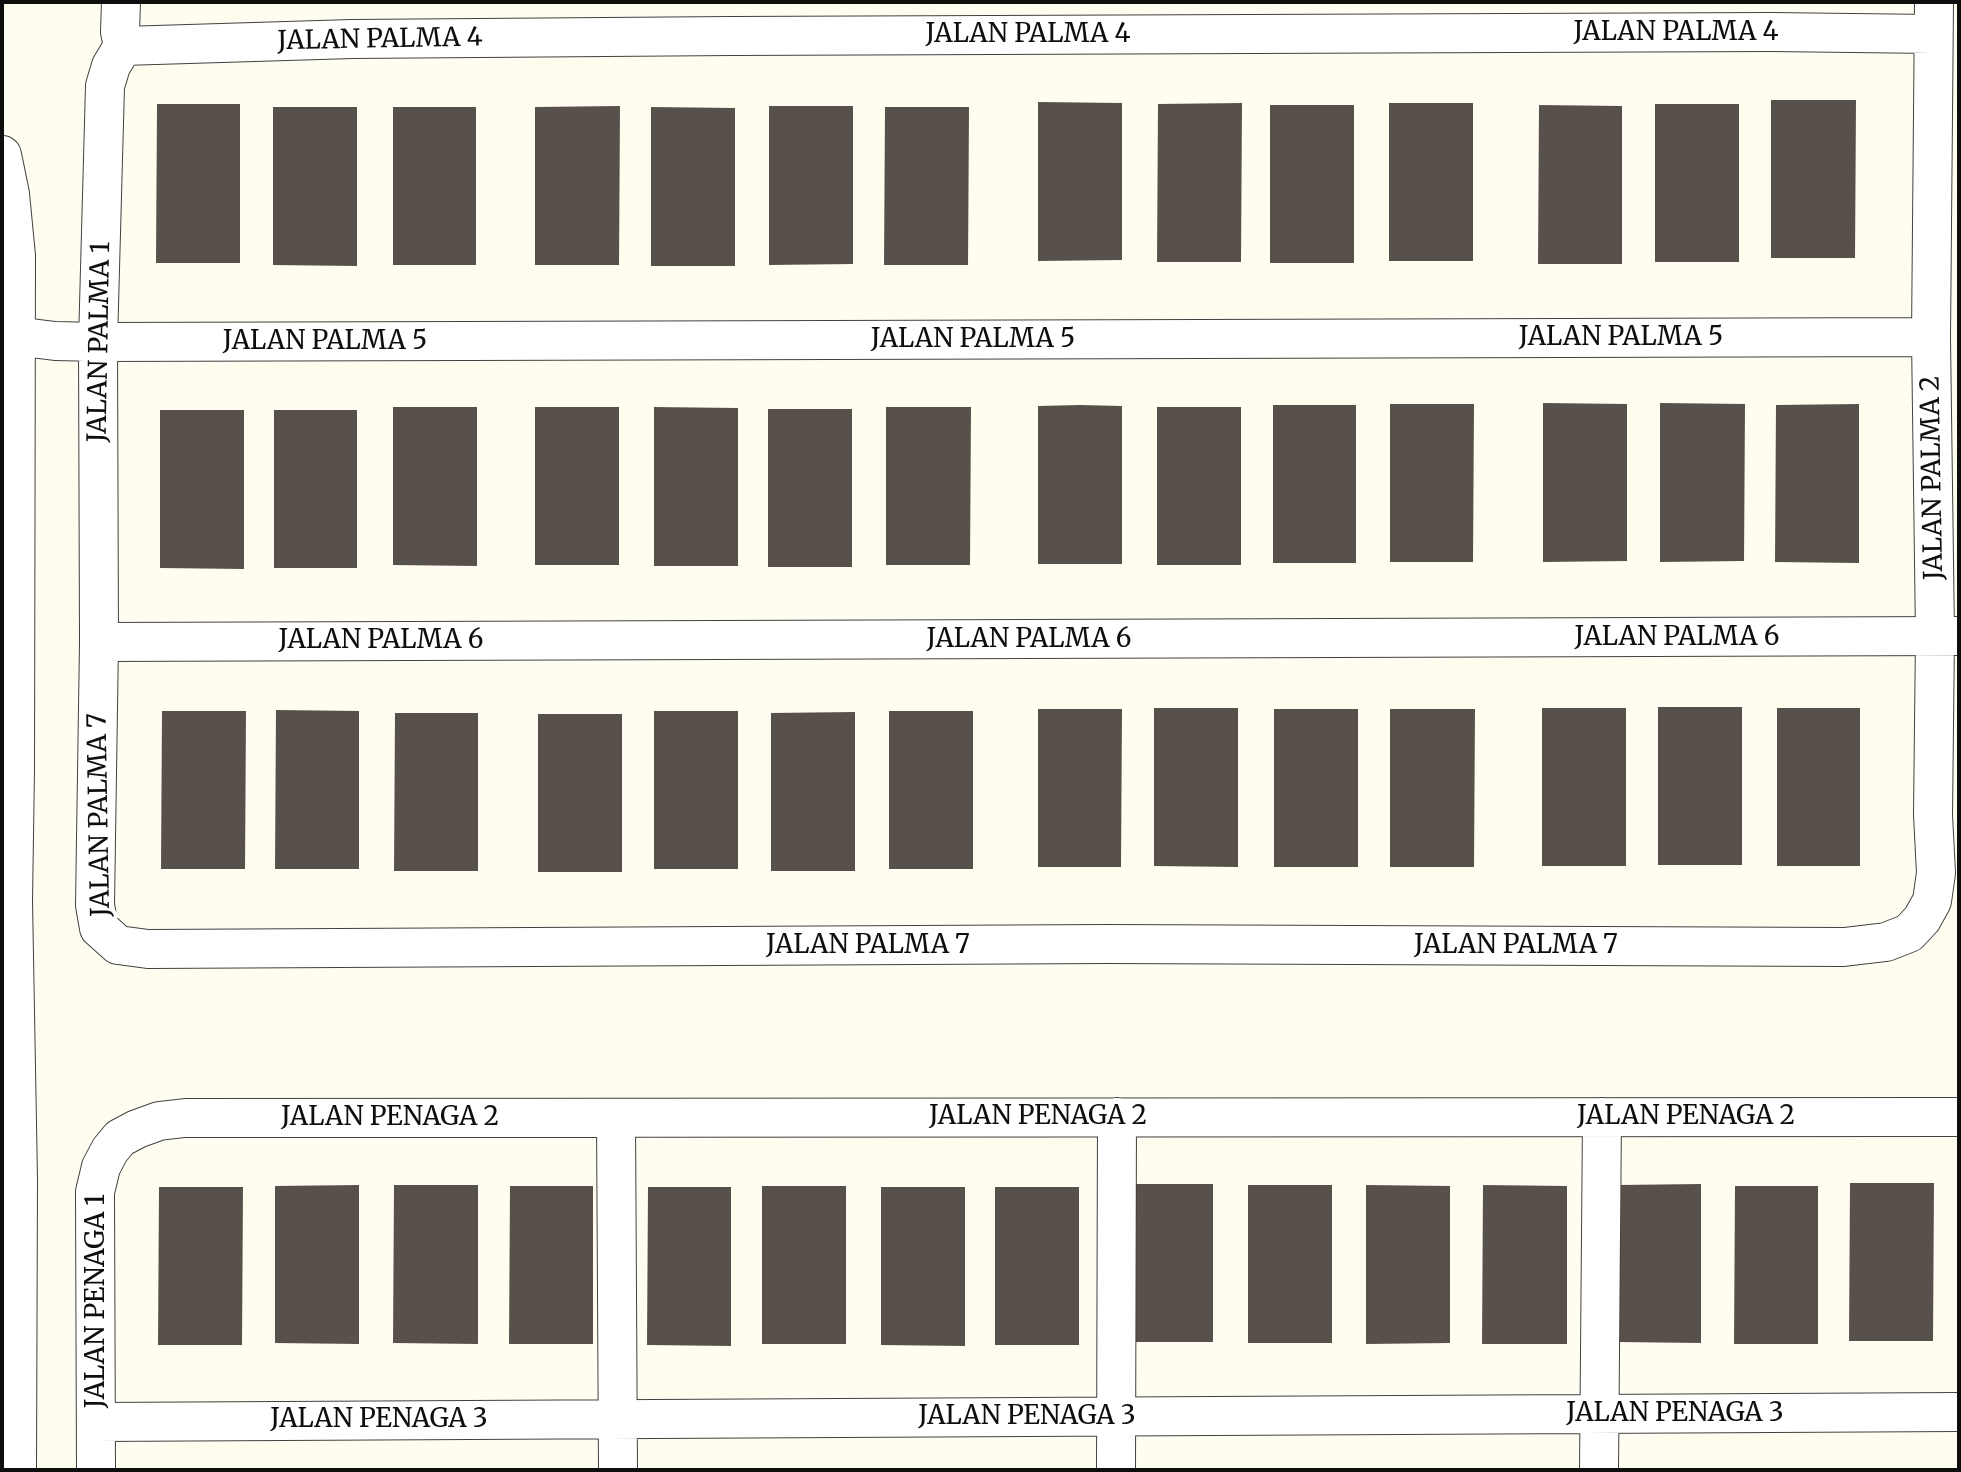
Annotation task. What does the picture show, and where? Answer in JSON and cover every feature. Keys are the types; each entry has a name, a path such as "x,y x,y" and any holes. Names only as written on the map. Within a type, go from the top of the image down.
{"street":[{"path":"121,2 123,46"},
{"name":"JALAN PALMA 4","path":"123,46 352,39 700,36 1755,32 1933,18"},
{"name":"JALAN PALMA 2","path":"1922,919 1932,901 1936,873 1933,815 1947,636 1931,337 1933,18"},
{"name":"JALAN PALMA 1","path":"99,642 98,342 105,86 111,66 123,46"},
{"path":"2,155 10,194 16,256 8,832 13,901 18,1179 17,1470"},
{"name":"JALAN PALMA 5","path":"15,336 98,342 1931,337"},
{"name":"JALAN PALMA 6","path":"99,642 1947,636"},
{"name":"JALAN PALMA 7","path":"99,642 95,905 99,928 118,945 148,949 1091,944 1844,947 1886,942 1909,933 1922,919"},
{"path":"1116,1470 1117,1117"},
{"path":"1599,1470 1602,1117"},
{"name":"JALAN PENAGA 2","path":"120,1138 159,1121 185,1118 1959,1117"},
{"path":"616,1118 618,1470"},
{"name":"JALAN PENAGA 1","path":"96,1470 95,1192 101,1167 120,1138"},
{"name":"JALAN PENAGA 3","path":"96,1422 1959,1412"}],"building":[{"path":"1771,100 1856,100 1855,258 1771,258"},
{"path":"1038,102 1122,103 1122,260 1038,261"},
{"path":"1242,103 1241,262 1157,262 1158,104"},
{"path":"1389,103 1473,103 1473,261 1389,261"},
{"path":"157,104 240,104 240,263 156,263"},
{"path":"1655,104 1739,104 1739,262 1655,262"},
{"path":"1270,105 1354,105 1354,263 1270,263"},
{"path":"1539,105 1622,106 1622,264 1538,264"},
{"path":"620,106 619,265 535,265 535,107"},
{"path":"769,106 853,106 853,264 769,265"},
{"path":"273,107 357,107 357,266 273,265"},
{"path":"393,107 476,107 476,265 393,265"},
{"path":"651,107 735,108 735,266 651,266"},
{"path":"885,107 969,107 968,265 884,265"},
{"path":"1543,403 1627,404 1627,561 1543,562"},
{"path":"1660,403 1745,404 1744,561 1660,562"},
{"path":"1390,404 1474,404 1473,562 1390,562"},
{"path":"1859,404 1859,563 1775,562 1776,405"},
{"path":"1273,405 1356,405 1356,563 1273,563"},
{"path":"1038,406 1122,406 1122,564 1038,564"},
{"path":"393,407 477,407 477,566 393,565"},
{"path":"535,407 619,407 619,565 535,565"},
{"path":"654,407 738,408 738,566 654,566"},
{"path":"886,407 971,407 970,565 886,565"},
{"path":"1157,407 1241,407 1241,565 1157,565"},
{"path":"768,409 852,409 852,567 768,567"},
{"path":"160,410 244,410 244,569 160,568"},
{"path":"274,410 357,410 357,568 274,568"},
{"path":"1658,707 1742,707 1742,865 1658,865"},
{"path":"1154,708 1238,708 1238,867 1154,866"},
{"path":"1542,708 1626,708 1626,866 1542,866"},
{"path":"1777,708 1860,708 1860,866 1777,866"},
{"path":"1038,709 1122,709 1121,867 1038,867"},
{"path":"1274,709 1358,709 1358,867 1274,867"},
{"path":"1390,709 1475,709 1474,867 1390,867"},
{"path":"276,710 359,711 359,869 275,869"},
{"path":"162,711 246,711 245,869 161,869"},
{"path":"654,711 738,711 738,869 654,869"},
{"path":"889,711 973,711 973,869 889,869"},
{"path":"855,712 855,871 771,871 771,713"},
{"path":"395,713 478,713 478,871 394,871"},
{"path":"538,714 622,714 622,872 538,872"},
{"path":"1850,1183 1934,1183 1933,1341 1849,1341"},
{"path":"1129,1184 1213,1184 1213,1342 1129,1342"},
{"path":"1701,1184 1701,1343 1617,1342 1618,1185"},
{"path":"359,1185 359,1344 275,1343 275,1186"},
{"path":"394,1185 478,1185 478,1344 393,1343"},
{"path":"1248,1185 1332,1185 1332,1343 1248,1343"},
{"path":"1366,1185 1450,1186 1450,1343 1366,1344"},
{"path":"1483,1185 1567,1186 1567,1344 1482,1344"},
{"path":"510,1186 593,1186 593,1344 509,1344"},
{"path":"762,1186 846,1186 846,1344 762,1344"},
{"path":"1735,1186 1818,1186 1818,1344 1734,1344"},
{"path":"159,1187 243,1187 242,1345 158,1345"},
{"path":"648,1187 731,1187 731,1346 647,1345"},
{"path":"881,1187 965,1187 965,1346 881,1345"},
{"path":"995,1187 1079,1187 1079,1345 995,1345"}]}
